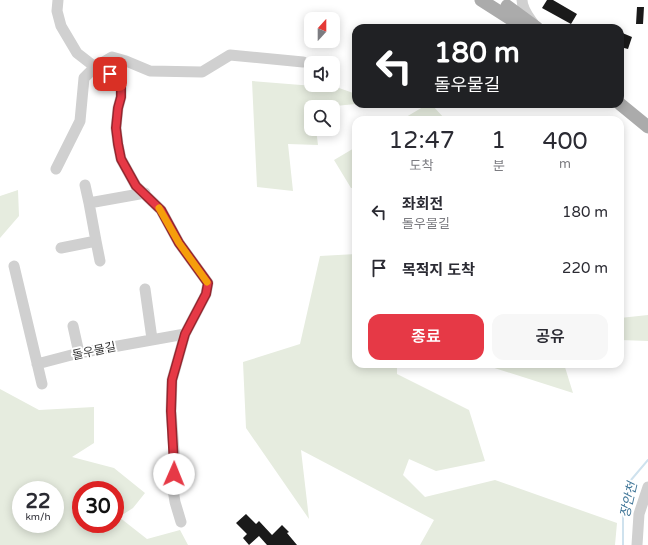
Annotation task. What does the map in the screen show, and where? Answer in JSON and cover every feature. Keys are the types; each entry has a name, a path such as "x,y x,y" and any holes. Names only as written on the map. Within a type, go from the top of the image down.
{"main road":[{"path":"481,0 514,12"},
{"path":"497,0 531,24"},
{"path":"624,97 648,116"},
{"path":"624,107 648,127"}],"street":[{"path":"58,0 57,11 61,26 76,53 95,67 110,74 121,87 121,97 118,108 116,128 121,159 136,186 161,210 179,243 208,283 206,294 185,334 172,380 171,411 174,465 172,483 175,502 182,522"},
{"path":"522,0 526,13 534,24"},
{"path":"56,169 80,121 84,78 95,67 112,57 150,71 202,72 230,55 303,62"},
{"path":"85,186 100,261"},
{"path":"89,203 145,193"},
{"path":"61,248 96,242"},
{"path":"14,266 42,384"},
{"path":"144,289 152,339"},
{"path":"73,326 78,353"},
{"name":"돌우물길","path":"37,364 78,353 185,334"},
{"path":"637,545 639,514 648,487"}],"shaded area":[{"path":"252,81 304,85 304,92 340,92 340,88 352,93 352,104 340,106 340,100 304,100 304,136 317,136 318,145 288,144 293,191 257,187"},
{"path":"421,108 435,108 442,116 408,116"},
{"path":"352,149 352,188 351,188 334,160"},
{"path":"18,190 19,216 0,238 0,196"},
{"path":"352,254 352,368 397,368 397,374 469,410 485,461 436,471 409,459 403,475 425,497 495,480 617,523 615,545 420,545 434,520 301,450 309,519 246,428 243,362 300,344 320,256"},
{"path":"648,315 648,341 624,340 624,318"},
{"path":"495,368 565,368 573,393"},
{"path":"0,389 39,410 94,407 94,443 72,457 114,468 145,493 133,508 124,514 124,481 72,481 72,533 124,533 124,521 147,539 180,530 188,545 0,545"}],"building":[{"path":"547,0 553,0 577,14 571,24 542,8"},
{"path":"637,7 644,7 643,24 636,24"},
{"path":"624,34 632,37 628,49 624,48"},
{"path":"246,514 256,524 259,521 272,535 282,525 289,532 287,533 297,545 267,545 259,536 249,545 243,538 247,534 236,523"}],"waterway":[{"name":"장안천","path":"623,545 623,512 631,480 648,460"}],"slow traffic":[{"path":"159,208 179,243 207,282"}],"route":[{"path":"110,74 121,87 121,97 118,108 116,128 121,159 136,186 161,210 179,243 208,283 206,294 185,334 172,380 171,411 174,474"}]}
